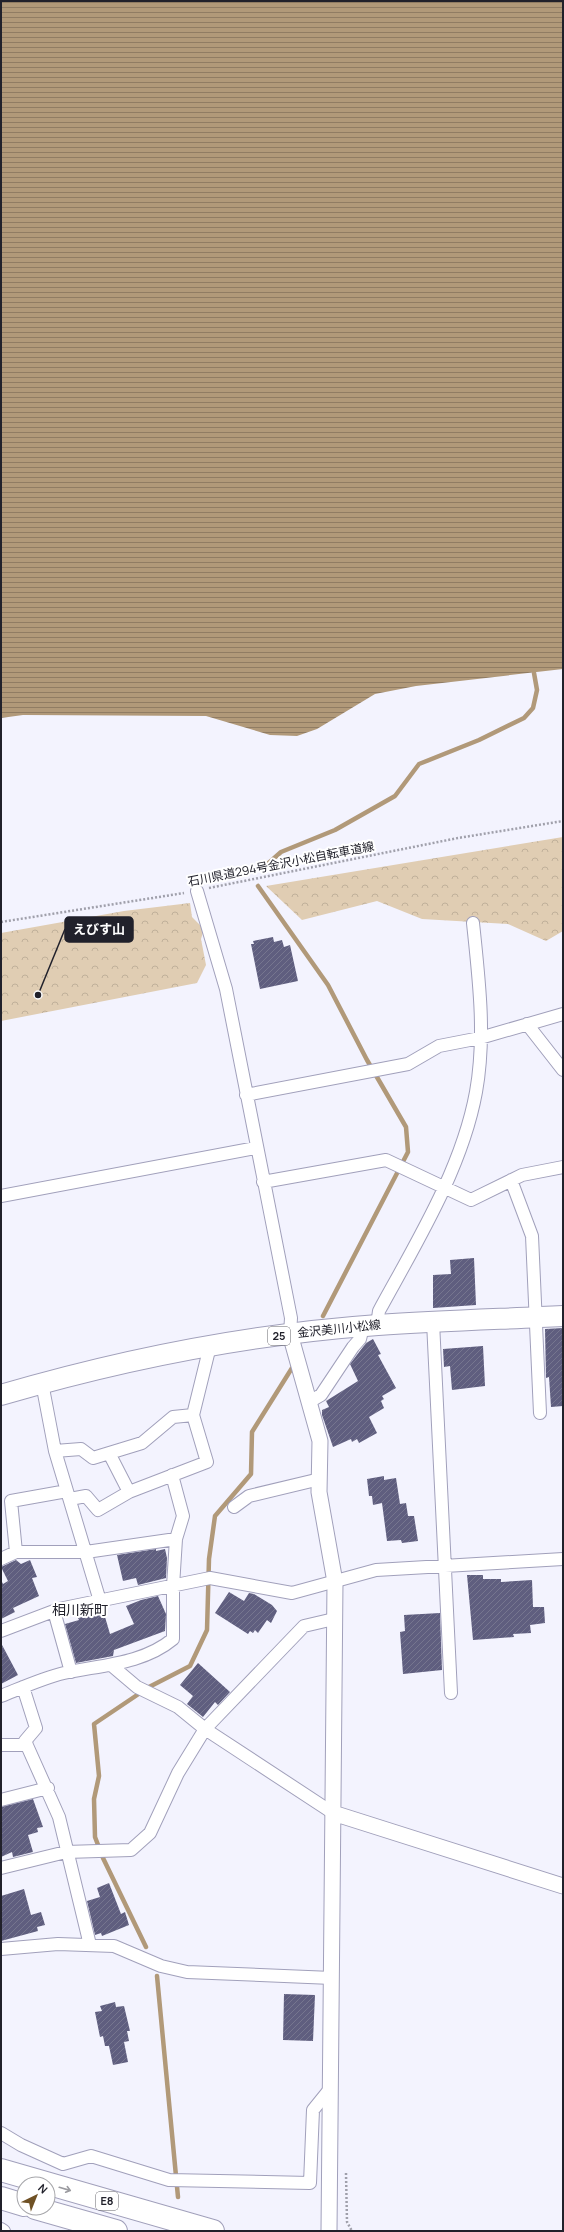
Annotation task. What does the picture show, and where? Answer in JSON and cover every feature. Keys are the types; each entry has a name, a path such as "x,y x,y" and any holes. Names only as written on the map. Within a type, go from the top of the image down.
{"highway":[{"name":"E8","path":"1,2170 213,2231"},
{"path":"1,2198 16,2203"},
{"name":"E8","path":"56,2214 116,2231"}],"main road":[{"name":"金沢美川小松線","path":"1,1395 120,1362 290,1334 370,1326 563,1316"}],"street":[{"path":"197,890 226,989 256,1148 291,1318 290,1334 320,1441 320,1479 318,1492 335,1582 329,2231"},
{"path":"309,1402 321,1395 370,1326 421,1234 459,1154 476,1093 482,1014 473,923"},
{"path":"246,1095 408,1064 439,1046 480,1038 563,1014"},
{"path":"527,1024 563,1070"},
{"path":"1,1196 256,1148"},
{"path":"263,1182 386,1160 470,1200 522,1175 563,1167"},
{"path":"511,1180 532,1236 540,1413"},
{"path":"433,1322 451,1693"},
{"path":"16,1552 11,1501 68,1495 86,1496 98,1510 129,1492 207,1462 193,1415 210,1346"},
{"path":"42,1383 55,1451 100,1601"},
{"path":"55,1451 81,1450 93,1458 142,1443 173,1417 193,1415"},
{"path":"109,1453 129,1492"},
{"path":"1,1696 23,1687 71,1672 121,1663 165,1646 174,1640 172,1586 176,1538 183,1516 172,1475"},
{"path":"234,1507 249,1496 320,1479"},
{"path":"1,1558 16,1552 86,1552 176,1538"},
{"path":"1,1630 54,1611 210,1578 292,1593 376,1570 563,1560"},
{"path":"54,1611 71,1672"},
{"path":"1,1868 66,1852 131,1850 150,1833 178,1773 205,1729 304,1626 334,1619"},
{"path":"111,1665 137,1687 178,1706 205,1729 333,1813 563,1886"},
{"path":"23,1687 36,1728 26,1741 48,1788 59,1817 66,1852 90,1945"},
{"path":"1,1745 28,1745"},
{"path":"1,1800 48,1788"},
{"path":"1,1949 58,1944 114,1946 161,1966 188,1972 332,1978"},
{"path":"1,2133 21,2145 63,2164 91,2156 169,2180 310,2183 313,2110 330,2090"}],"path":[{"name":"石川県道294号金沢小松自転車道線","path":"1,922 253,880 458,838 563,821"}],"green space":[{"path":"563,837 563,931 546,941 508,924 422,919 377,901 302,920 266,886"},
{"path":"190,903 192,917 204,929 201,939 206,965 197,983 1,1021 1,933 124,911"}],"shaded area":[{"path":"1,1 563,1 563,669 416,686 375,694 317,729 297,736 270,735 206,716 23,715 1,718"}],"building":[{"path":"273,937 274,942 282,940 284,947 290,945 298,981 260,989 251,944 254,944 253,941"},
{"path":"474,1258 476,1305 433,1308 433,1275 451,1274 450,1260"},
{"path":"563,1328 563,1406 551,1407 549,1377 546,1378 545,1329"},
{"path":"373,1339 381,1354 378,1355 396,1388 382,1396 384,1399 381,1401 384,1408 369,1417 377,1433 359,1443 357,1439 352,1442 351,1439 333,1447 322,1415 322,1410 329,1407 326,1401 358,1381 350,1364 366,1343"},
{"path":"483,1346 485,1386 452,1390 450,1366 444,1367 443,1349"},
{"path":"384,1476 384,1480 396,1478 400,1504 406,1503 408,1516 414,1516 418,1541 402,1543 401,1540 387,1541 382,1503 373,1505 372,1496 369,1496 367,1479"},
{"path":"156,1549 156,1551 165,1549 167,1558 166,1578 138,1585 136,1578 123,1581 117,1555"},
{"path":"16,1560 21,1564 30,1560 37,1577 32,1578 39,1596 13,1608 15,1612 1,1619 1,1580 3,1584 8,1581 1,1567"},
{"path":"467,1575 483,1575 483,1579 501,1579 501,1582 532,1580 533,1607 544,1607 545,1623 530,1625 531,1633 513,1634 514,1637 473,1640"},
{"path":"229,1592 244,1601 249,1593 254,1594 272,1605 277,1611 271,1623 267,1620 258,1633 255,1630 253,1633 250,1631 248,1634 215,1613"},
{"path":"158,1596 166,1614 165,1631 114,1650 113,1656 76,1663 65,1624 103,1610 110,1634 134,1624 126,1606 141,1600"},
{"path":"440,1613 442,1670 403,1674 400,1632 405,1631 404,1615"},
{"path":"1,1643 18,1675 1,1684"},
{"path":"198,1663 230,1692 218,1705 215,1702 203,1717 187,1704 193,1696 180,1685"},
{"path":"33,1799 43,1827 37,1828 38,1832 28,1835 33,1852 13,1857 12,1852 1,1857 1,1807"},
{"path":"109,1883 121,1914 125,1912 129,1925 102,1936 101,1933 95,1935 87,1901 100,1897 97,1888"},
{"path":"24,1889 31,1915 41,1912 45,1925 37,1927 38,1931 1,1941 1,1896"},
{"path":"284,1994 315,1995 313,2041 283,2040"},
{"path":"115,2002 116,2007 124,2006 130,2031 127,2031 129,2041 124,2042 128,2062 113,2065 109,2046 105,2046 103,2036 100,2037 95,2012 102,2011 100,2006"}],"waterway":[{"path":"263,868 281,852 335,830 395,796 419,764 479,740 524,718 533,708 537,690 534,673"},
{"path":"258,886 328,985 367,1060 406,1127 408,1152 323,1316"},
{"path":"146,1947 103,1858 95,1837 94,1799 99,1776 94,1724 149,1687 190,1666 207,1630 209,1559 215,1516 251,1474 252,1432 292,1368"},
{"path":"157,1976 178,2197"}],"place":[{"name":"えびす山","path":"38,995"}],"district":[{"name":"相川新町","path":"80,1610"}]}
